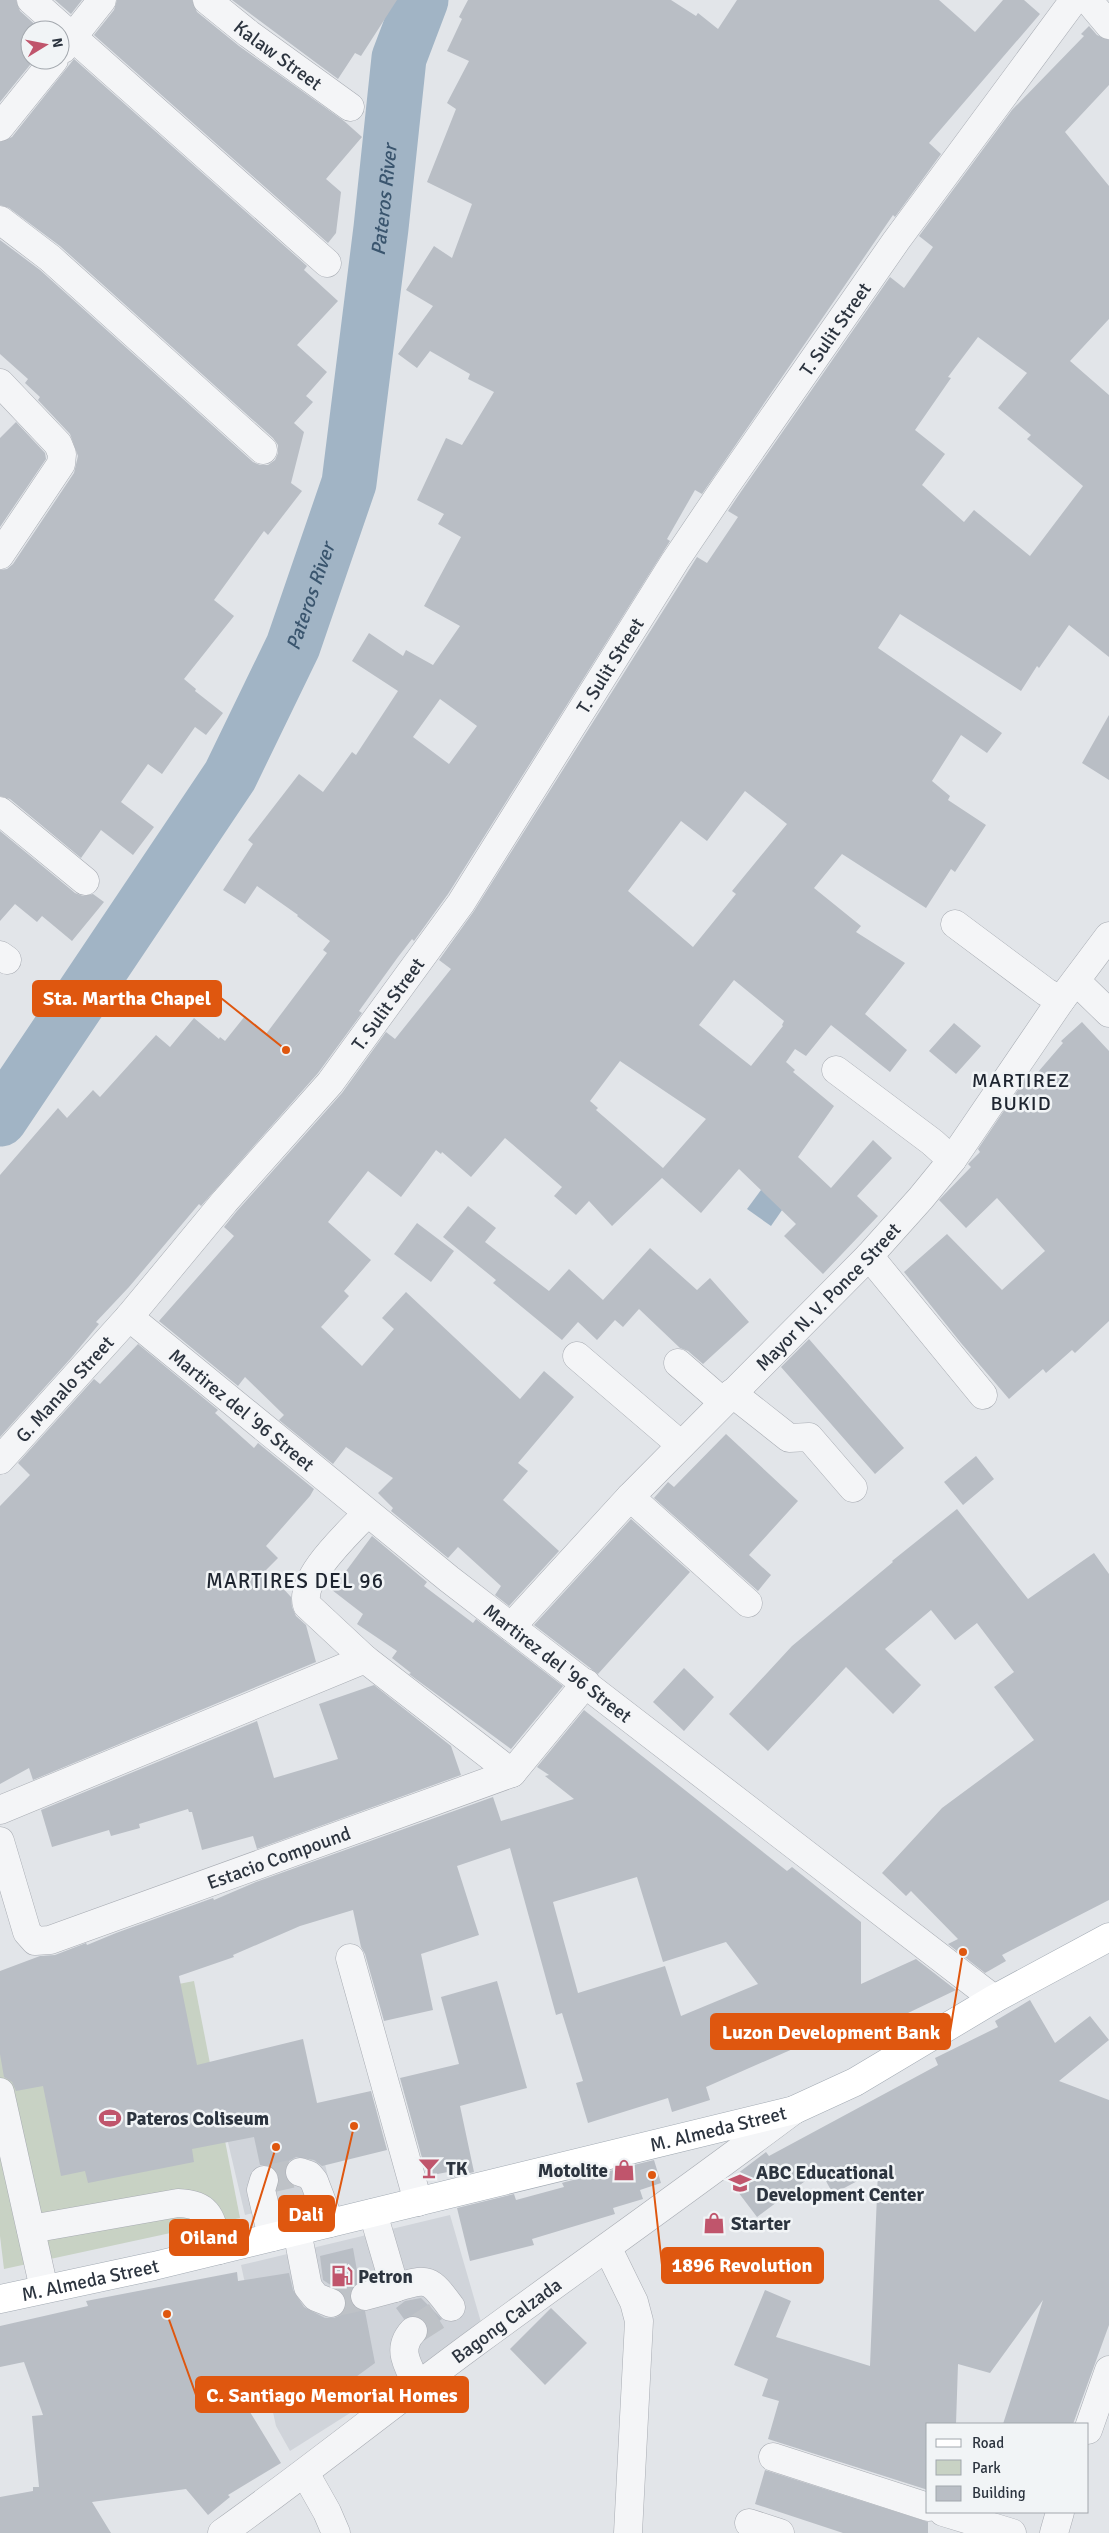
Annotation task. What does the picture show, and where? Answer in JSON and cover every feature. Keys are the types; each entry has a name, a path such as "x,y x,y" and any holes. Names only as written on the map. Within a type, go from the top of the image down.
{"main road":[{"name":"M. Almeda Street","path":"0,2299 219,2250 794,2110 855,2082 994,1999 1109,1937"}],"street":[{"path":"31,0 47,20"},
{"path":"70,40 102,0"},
{"name":"Kalaw Street","path":"207,0 350,107"},
{"name":"T. Sulit Street","path":"129,1317 225,1201 311,1106 455,911 675,561 896,241 1074,0"},
{"path":"1088,0 1109,25"},
{"path":"70,47 327,263"},
{"path":"0,127 46,70"},
{"path":"0,220 50,258 263,450"},
{"path":"0,383 58,444 62,454 61,464 0,555"},
{"path":"0,811 85,881"},
{"path":"955,924 1046,992 1068,991 1109,1013"},
{"name":"Mayor N. V. Ponce Street","path":"511,1627 630,1497 870,1256 952,1160 1068,991 1109,936"},
{"path":"836,1070 932,1142 952,1160"},
{"path":"870,1256 983,1395"},
{"name":"G. Manalo Street","path":"0,1460 129,1317"},
{"name":"Martirez del '96 Street","path":"129,1317 367,1513 511,1627 994,1999"},
{"path":"577,1356 681,1446"},
{"path":"678,1363 727,1398 789,1438 809,1437 853,1488"},
{"path":"630,1497 748,1603"},
{"path":"367,1513 318,1568 305,1591 307,1605 365,1658 512,1773 586,1684"},
{"path":"0,1810 365,1658"},
{"name":"Estacio Compound","path":"0,1841 26,1932 35,1941 50,1940 512,1773"},
{"path":"350,1958 418,2202"},
{"path":"0,2092 44,2289"},
{"name":"Bagong Calzada","path":"222,2533 305,2474 479,2340 608,2249 794,2110"},
{"path":"300,2172 310,2175 314,2181 330,2223"},
{"path":"264,2180 261,2190 285,2234 308,2288 316,2297 332,2303"},
{"path":"31,2228 178,2203 191,2203 202,2206 210,2218 219,2250"},
{"path":"373,2213 394,2288"},
{"path":"608,2249 634,2302 639,2321 628,2533"},
{"path":"365,2296 417,2281 425,2281 439,2291 446,2310 479,2340"},
{"path":"414,2331 405,2340 402,2351 418,2387"},
{"path":"1089,2427 1109,2370"},
{"path":"772,2457 926,2506"},
{"path":"305,2474 327,2512 336,2533"},
{"path":"946,2513 1012,2533"},
{"path":"1054,2533 1060,2513"},
{"path":"749,2523 780,2533"}],"shaded area":[{"path":"310,2100 332,2194 245,2215 223,2121"},
{"path":"450,2215 483,2329 290,2451 276,2426 241,2265"}],"green space":[{"name":"Pateros Coliseum","path":"194,1981 240,2218 4,2269 0,2236 0,2019"}],"water":[{"path":"798,1187 771,1226 747,1209 761,1190"}],"building":[{"path":"0,0 16,0 20,11 30,20 20,20 20,70 26,70 0,102"},
{"path":"55,0 82,0 71,14"},
{"path":"117,0 192,0 197,12 239,46 344,121 362,137 326,179 341,192 336,233 328,243 94,35 114,10"},
{"path":"232,0 397,0 361,56 355,53 338,79"},
{"path":"468,0 671,0 696,16 698,13 718,29 737,0 939,0 975,32 1003,0 1024,0 1040,14 929,143 941,154 895,217 893,215 702,494 695,490 667,539 670,541 448,894 414,941 412,939 398,957 359,1011 362,1013 318,1073 201,1206 199,1204 129,1287 96,1322 99,1324 71,1358 0,1437 0,1175 58,1108 67,1118 93,1090 100,1097 156,1035 170,1047 194,1018 219,1039 220,1037 225,1041 245,1016 266,1034 327,953 323,950 330,941 298,915 257,886 245,904 223,890 253,844 248,840 299,774 323,792 352,752 356,755 398,691 352,661 369,633 403,656 406,650 433,665 460,626 424,606 461,537 438,524 444,514 417,500 446,438 462,445 494,392 468,379 470,374 430,351 417,368 398,354 433,306 406,290 434,246 452,258 472,204 427,182 456,109 447,103 469,61 447,51 462,19 459,17","holes":["440,699 477,726 449,764 413,737"]},
{"path":"1089,26 1097,35 1109,40 1109,85 1065,132 1109,186 1109,319 1070,361 1109,395 1109,657 1069,625 1039,668 1037,666 1021,691 900,614 878,648 1002,733 987,753 961,735 932,781 950,796 948,800 986,825 955,872 951,869 926,908 842,854 814,888 861,926 856,932 905,963 865,1014 907,1050 890,1072 831,1025 806,1056 795,1049 786,1062 795,1070 793,1072 834,1106 798,1157 831,1188 873,1140 892,1158 857,1196 878,1216 823,1274 784,1236 796,1224 739,1169 701,1213 662,1178 612,1226 589,1201 576,1215 554,1196 562,1187 505,1138 471,1177 442,1152 441,1154 436,1150 401,1197 368,1171 328,1222 371,1260 344,1291 349,1296 321,1327 362,1366 394,1329 382,1318 406,1292 520,1399 544,1371 574,1397 518,1463 528,1471 503,1500 559,1551 509,1606 495,1595 501,1586 458,1547 448,1558 391,1511 393,1508 378,1493 393,1478 346,1447 333,1464 279,1420 284,1415 245,1377 238,1386 159,1321 234,1236 224,1227 237,1211 342,1093 386,1032 395,1039 451,969 439,960 474,911 697,557 707,563 738,517 728,511 738,496 890,277 904,288 933,247 919,236 1012,110 1084,36 1081,34","holes":["978,337 1027,373 998,408 1031,435 1027,439 1083,486 1030,556 974,510 964,522 922,485 945,454 915,430 951,378 948,377","745,791 787,824 732,891 736,894 693,947 628,891 681,821 707,841","734,980 784,1021 783,1026 751,1066 699,1025","620,1061 706,1119 663,1168 596,1110 598,1108 590,1101"]},
{"path":"74,59 307,266 304,270 338,301 297,345 327,372 306,396 313,402 294,423 304,432 291,483 302,491 268,535 264,531 214,600 234,616 184,679 196,689 195,691 223,713 206,735 195,727 162,774 148,764 121,802 154,827 133,855 101,830 81,858 10,799 0,796 0,570 7,569 13,564 74,473 78,456 70,434 38,400 40,397 25,383 28,379 0,354 0,240 40,270 253,462 260,465 268,465 275,460 278,453 278,445 273,438 60,246 9,208 0,205 0,142 12,137 65,70 70,70 70,64"},
{"path":"16,422 45,453 46,459 0,527 0,438"},
{"path":"1109,715 1109,780 1082,763"},
{"path":"0,831 75,893 83,896 93,894 104,902 72,941 42,916 37,922 15,904 0,921"},
{"path":"1082,1022 1109,1051 1109,1321 1075,1353 1072,1350 1046,1373 1043,1369 1009,1399 904,1272 947,1234 1002,1290 1045,1251 997,1198 966,1228 939,1200 971,1167 968,1164 980,1152 978,1149 1028,1075 1032,1079 1063,1043 1061,1041"},
{"path":"954,1023 981,1046 956,1074 929,1051"},
{"path":"468,1206 496,1228 485,1242 549,1291 569,1269 603,1300 650,1248 697,1290 710,1278 749,1322 703,1364 688,1351 680,1348 639,1309 623,1327 615,1320 597,1340 578,1322 562,1340 493,1283 496,1280 443,1237"},
{"path":"417,1223 454,1251 431,1282 394,1254"},
{"path":"809,1339 904,1448 875,1474 781,1367"},
{"path":"138,1344 218,1410 215,1413 254,1448 258,1443 314,1489 266,1546 278,1558 266,1570 291,1597 292,1607 296,1616 306,1625 316,1662 33,1780 29,1768 0,1784 0,1506 30,1475 18,1463 94,1379 100,1384"},
{"path":"726,1434 798,1501 749,1555 771,1575 758,1591 654,1498 668,1482 674,1487"},
{"path":"976,1456 994,1479 963,1505 944,1482"},
{"path":"957,1509 1028,1599 1094,1553 1109,1574 1109,1900 1002,1955 1006,1961 985,1973 948,1944 958,1939 911,1891 906,1896 882,1873 942,1808 1034,1740 994,1687 1014,1672 977,1623 955,1640 931,1610 885,1649 921,1685 893,1714 846,1667 768,1751 729,1714 792,1646 892,1561"},
{"path":"631,1519 690,1572 598,1674 534,1625"},
{"path":"372,1536 427,1582 424,1586 473,1623 476,1619 563,1686 511,1749 409,1674 411,1673 392,1658 397,1651 357,1624 363,1614 332,1590"},
{"path":"684,1668 714,1697 684,1731 653,1702"},
{"path":"374,1685 451,1746 461,1775 257,1849 253,1836 202,1850 192,1812 189,1812 188,1809 139,1824 140,1828 111,1836 109,1830 52,1847 41,1810 257,1721 274,1778 338,1759 319,1704"},
{"path":"584,1710 787,1871 792,1867 861,1922 861,1984 916,1959 956,1990 908,2013 910,2017 887,2031 875,2013 706,2087 710,2100 672,2112 668,2098 588,2123 576,2083 583,2081 562,2013 556,2015 510,1848 457,1866 479,1935 421,1954 433,2010 384,2021 365,1954 361,1947 353,1910 300,1926 233,1955 234,1957 179,1976 197,2065 303,2039 317,2103 371,2091 387,2150 322,2166 314,2160 296,2157 289,2161 285,2167 285,2175 288,2182 279,2183 279,2176 275,2169 268,2165 260,2165 254,2137 192,2149 194,2162 88,2183 85,2171 61,2176 43,2086 16,2091 12,2082 4,2077 0,2054 0,1971 40,1956 55,1955 86,1943 87,1945 493,1797 501,1821 574,1799 545,1776 549,1775 537,1767","holes":["637,1877 663,1962 726,1942 758,1984 681,2016 665,1966 578,1993 553,1902"]},
{"path":"497,1981 527,2088 460,2106 474,2172 450,2178 448,2172 427,2176 400,2078 459,2064 441,1997"},
{"path":"1030,2000 1055,2043 1090,2016 1109,2040 1059,2081 1109,2100 1109,2325 1073,2423 1003,2423 1043,2300 990,2373 958,2364 956,2423 926,2423 926,2489 768,2439 779,2401 762,2396 768,2379 734,2365 765,2290 791,2301 776,2337 870,2366 878,2170 833,2194 820,2170 757,2217 729,2180 766,2152 769,2156 938,2065 935,2058 998,2027 995,2021"},
{"path":"654,2160 661,2183 640,2190 643,2199 613,2208 615,2214 532,2239 534,2245 470,2261 457,2208 514,2194 516,2200 564,2187 562,2183 565,2182"},
{"path":"353,2248 359,2282 350,2291 350,2300 354,2307 365,2311 375,2363 308,2412 301,2381 250,2412 281,2463 228,2495 230,2497 208,2515 186,2489 92,2502 111,2533 0,2533 0,2497 33,2491 33,2487 39,2487 32,2416 43,2415 24,2362 0,2367 0,2326 88,2306 86,2301 237,2272 238,2281 289,2273 293,2290 304,2307 325,2318 334,2318 341,2315 345,2309 346,2300 343,2293 323,2280 320,2256"},
{"path":"421,2298 442,2319 428,2329 422,2318 414,2316 404,2319 396,2308 405,2301"},
{"path":"551,2308 587,2343 545,2385 510,2349"},
{"path":"765,2470 928,2522 928,2533 843,2533 755,2504"}],"waterway":[{"name":"Pateros River","path":"0,1119 230,776 293,646 349,483 381,228 399,58 421,0"}],"tunnel":[{"path":"264,2180 300,2172"},
{"path":"331,2303 365,2296"},
{"path":"413,2331 441,2313"}],"place":[{"name":"Sta. Martha Chapel","path":"286,1050"},
{"name":"Luzon Development Bank","path":"963,1952"},
{"name":"Pateros Coliseum","path":"110,2118"},
{"name":"Dali","path":"354,2126"},
{"name":"Oiland","path":"276,2147"},
{"name":"TK","path":"429,2168"},
{"name":"Motolite","path":"624,2170"},
{"name":"1896 Revolution","path":"652,2175"},
{"name":"ABC Educational Development Center","path":"740,2183"},
{"name":"Starter","path":"714,2223"},
{"name":"Petron","path":"342,2276"},
{"name":"C. Santiago Memorial Homes","path":"167,2314"}],"district":[{"name":"MARTIREZ BUKID","path":"1021,1092"},
{"name":"MARTIRES DEL 96","path":"295,1581"}]}
